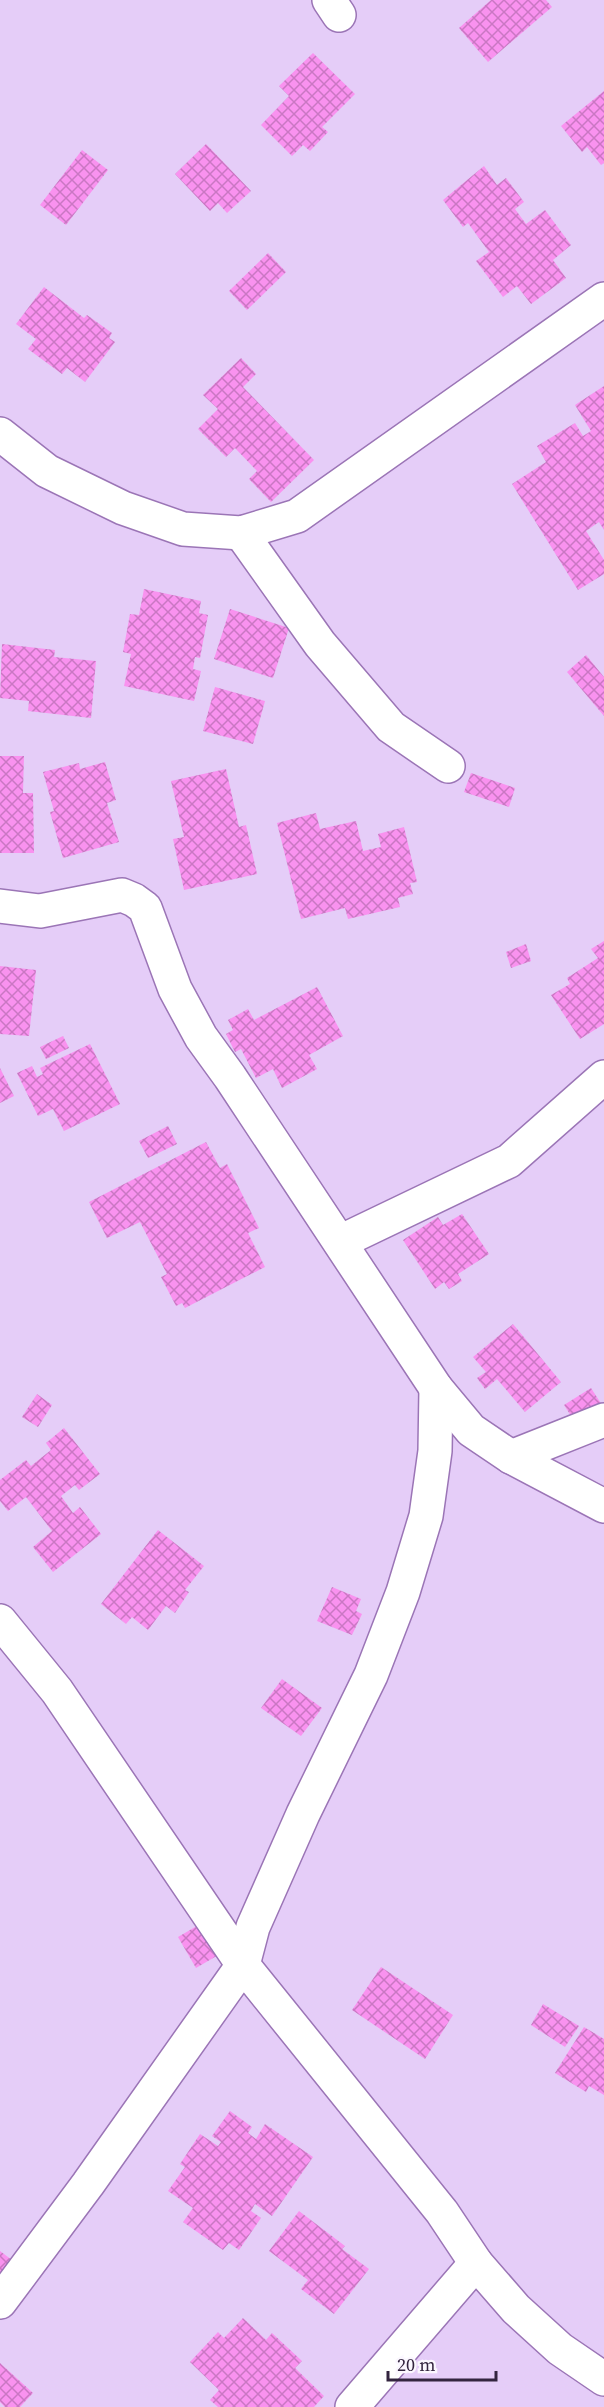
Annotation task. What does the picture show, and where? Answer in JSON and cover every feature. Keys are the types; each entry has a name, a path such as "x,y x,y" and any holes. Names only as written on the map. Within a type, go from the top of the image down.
{"street":[{"path":"0,434 47,471 123,508 183,529 241,533 297,516 604,299"},
{"path":"241,533 320,644 391,727 448,766"},
{"path":"0,906 40,911 122,895 134,900 144,908 176,988 201,1037 436,1388 471,1430 511,1457 604,1506"},
{"path":"340,1242 509,1161 603,1078"},
{"path":"0,2302 88,2184 243,1965 254,1927 303,1814 371,1675 403,1592 426,1516 435,1451 436,1388"},
{"path":"511,1457 604,1420"},
{"path":"0,1621 57,1691 243,1965 442,2212 476,2264 516,2309 560,2349 604,2379"},
{"path":"352,2407 476,2264"}],"building":[{"path":"491,0 546,0 552,7 488,62 459,28"},
{"path":"313,53 355,94 322,127 328,132 310,151 303,145 292,156 261,125 289,96 279,86"},
{"path":"604,91 604,163 601,165 587,147 582,152 561,126"},
{"path":"206,144 251,191 227,213 218,203 210,211 175,174"},
{"path":"82,150 108,170 66,225 40,205"},
{"path":"484,166 497,185 506,178 524,202 515,209 526,224 545,210 571,245 553,260 566,278 531,304 517,286 503,297 476,261 489,252 468,223 463,227 443,200"},
{"path":"268,253 286,272 247,310 229,291"},
{"path":"44,287 84,318 87,315 112,333 109,338 115,342 85,382 67,368 62,374 28,349 36,339 16,324"},
{"path":"241,358 256,374 243,387 314,460 271,502 249,479 257,471 235,448 226,457 198,429 218,409 203,395"},
{"path":"604,386 604,530 599,522 586,531 604,560 604,574 578,590 512,484 546,462 537,446 575,423 583,436 591,431 575,405"},
{"path":"144,589 201,601 199,613 208,615 200,658 195,657 193,669 201,671 194,701 124,686 131,654 123,652 130,614 139,615"},
{"path":"230,609 289,628 273,678 214,659"},
{"path":"2,644 55,650 54,657 96,661 91,718 28,711 29,701 0,698"},
{"path":"586,655 604,677 604,716 567,672"},
{"path":"215,687 265,701 253,744 203,731"},
{"path":"0,756 24,756 23,793 33,793 34,853 0,853"},
{"path":"105,762 116,800 107,803 119,842 63,858 50,812 54,811 43,772 79,763 80,769"},
{"path":"226,769 239,827 246,825 257,874 184,890 173,839 184,837 171,781"},
{"path":"471,773 515,788 509,807 464,792"},
{"path":"316,813 320,829 356,821 363,851 381,847 378,834 404,827 417,882 410,883 413,894 398,898 400,907 348,919 345,908 301,919 277,823"},
{"path":"604,941 604,1024 580,1039 551,995 570,984 567,978 598,958 591,949"},
{"path":"526,944 531,961 511,968 506,952"},
{"path":"0,966 36,970 29,1036 0,1034"},
{"path":"317,987 343,1036 309,1055 317,1069 282,1088 273,1069 256,1078 241,1049 235,1052 226,1034 233,1030 228,1020 248,1009 254,1020"},
{"path":"63,1036 69,1048 46,1059 40,1047"},
{"path":"90,1044 120,1104 64,1131 53,1109 38,1116 17,1073 32,1066 37,1077 43,1074 40,1068"},
{"path":"0,1068 14,1096 0,1103"},
{"path":"168,1126 177,1144 148,1158 139,1141"},
{"path":"206,1142 220,1168 227,1164 259,1228 248,1233 265,1267 185,1308 182,1303 176,1306 161,1277 167,1274 140,1222 107,1238 89,1202"},
{"path":"462,1214 489,1254 458,1274 462,1281 449,1289 444,1282 435,1289 403,1240 438,1217 443,1225"},
{"path":"513,1324 561,1382 525,1412 497,1379 485,1389 477,1378 486,1372 473,1357"},
{"path":"591,1388 602,1405 575,1422 564,1405"},
{"path":"37,1394 52,1405 38,1427 22,1417"},
{"path":"64,1428 100,1474 79,1490 75,1485 61,1496 73,1513 80,1507 101,1534 53,1572 33,1547 52,1531 26,1497 8,1511 0,1501 0,1480 26,1460 31,1466 51,1450 46,1443"},
{"path":"158,1530 204,1566 185,1590 189,1592 175,1613 166,1606 148,1630 132,1617 126,1624 101,1604"},
{"path":"332,1587 361,1599 356,1611 362,1614 352,1635 317,1621"},
{"path":"282,1679 322,1708 301,1736 261,1708"},
{"path":"202,1923 220,1954 196,1968 178,1937"},
{"path":"381,1967 453,2015 425,2059 352,2010"},
{"path":"543,2004 579,2026 565,2047 531,2025"},
{"path":"584,2027 604,2039 604,2095 589,2086 586,2092 555,2073"},
{"path":"230,2111 252,2127 248,2133 256,2139 265,2124 313,2157 272,2216 255,2204 251,2211 261,2218 239,2250 229,2243 223,2250 183,2222 193,2208 168,2191 185,2167 180,2164 200,2134 218,2146 221,2142 212,2136"},
{"path":"299,2211 345,2246 342,2249 369,2269 334,2314 301,2289 308,2280 269,2251"},
{"path":"0,2251 12,2260 0,2275"},
{"path":"243,2318 266,2340 272,2333 302,2361 295,2368 324,2396 314,2407 218,2407 210,2400 219,2390 190,2362 218,2332 224,2338"},
{"path":"0,2363 33,2393 20,2407 5,2407 0,2402"}]}
